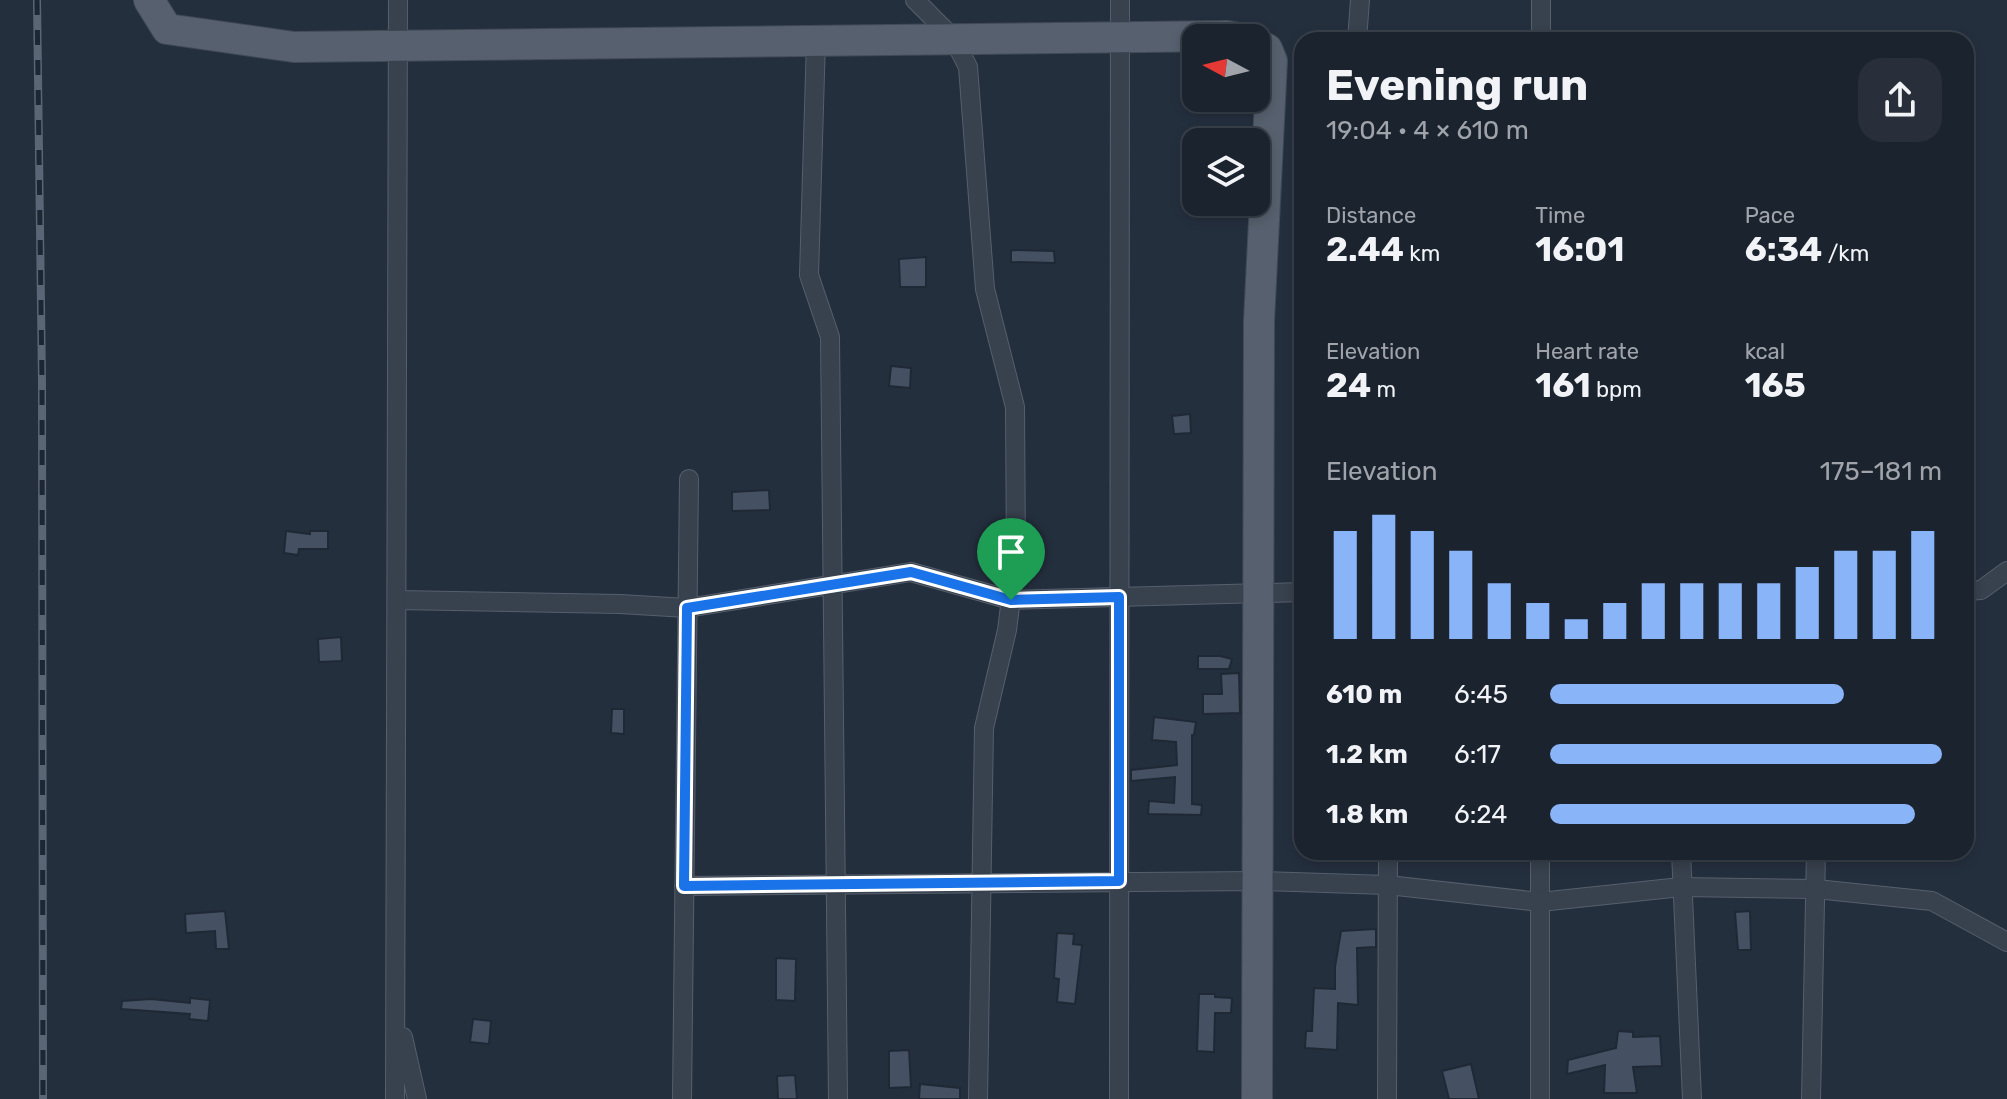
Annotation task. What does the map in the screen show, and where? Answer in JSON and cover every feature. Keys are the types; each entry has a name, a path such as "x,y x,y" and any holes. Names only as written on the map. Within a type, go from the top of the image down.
{"main road":[{"path":"149,0 167,29 294,47 1182,36"},
{"path":"1270,56 1270,101"},
{"path":"1257,1099 1259,321 1269,112"}],"street":[{"path":"395,1099 398,0"},
{"path":"915,0 953,38 968,67 985,289 1015,407 1016,560 1007,630 984,728 978,1099"},
{"path":"1119,1099 1120,0"},
{"path":"1358,32 1360,0"},
{"path":"1541,0 1541,32"},
{"path":"816,40 809,275 830,337 838,1099"},
{"path":"682,1099 689,479"},
{"path":"1974,590 1981,590 2007,571"},
{"path":"397,600 687,608 911,572 1011,600 1294,592"},
{"path":"1387,1099 1388,860"},
{"path":"1540,860 1540,1099"},
{"path":"1681,860 1692,1099"},
{"path":"1811,1099 1816,860"},
{"path":"684,886 1258,881 1388,885 1540,902 1681,887 1816,889 1932,901 2007,942"},
{"path":"396,1007 417,1099"}],"building":[{"path":"1011,250 1054,251 1055,263 1011,262"},
{"path":"926,257 926,287 900,287 899,259"},
{"path":"891,366 911,368 910,388 889,386"},
{"path":"1190,414 1191,433 1174,434 1172,416"},
{"path":"769,490 770,510 732,511 732,492"},
{"path":"286,531 310,534 310,531 328,531 328,549 299,549 298,555 284,553"},
{"path":"341,637 342,661 319,662 318,639"},
{"path":"1198,656 1232,659 1229,669 1198,669"},
{"path":"1239,673 1240,713 1203,714 1203,694 1222,694 1221,674"},
{"path":"612,709 624,709 624,734 611,733"},
{"path":"1154,717 1196,722 1192,735 1192,804 1202,805 1201,815 1148,814 1149,801 1174,803 1175,777 1131,781 1131,770 1177,765 1176,742 1152,740"},
{"path":"225,911 229,949 216,949 215,931 186,933 185,914"},
{"path":"1750,911 1751,950 1738,950 1735,912"},
{"path":"1376,929 1376,947 1357,948 1358,1005 1338,1003 1337,1050 1305,1048 1306,1031 1312,1031 1314,988 1335,989 1341,931"},
{"path":"1057,933 1074,934 1073,944 1082,945 1075,1004 1057,1002 1059,979 1054,978"},
{"path":"776,958 796,959 795,1001 776,1000"},
{"path":"1199,994 1232,998 1231,1013 1215,1013 1214,1052 1197,1051"},
{"path":"190,998 210,1000 208,1021 189,1019 190,1014 121,1009 122,1001 151,999 190,1003"},
{"path":"473,1019 491,1021 489,1044 470,1042"},
{"path":"1618,1031 1633,1032 1633,1037 1660,1036 1662,1066 1633,1067 1637,1093 1604,1093 1605,1065 1567,1074 1568,1060 1616,1048"},
{"path":"909,1050 911,1087 889,1088 889,1051"},
{"path":"1471,1064 1479,1099 1449,1099 1442,1071"},
{"path":"795,1075 797,1099 778,1099 777,1076"},
{"path":"920,1084 960,1088 960,1099 919,1099"}],"railway":[{"path":"37,0 42,381 43,1099"}],"route":[{"path":"911,572 1011,600 1119,597 1119,881 684,886 687,608 911,572"}]}
